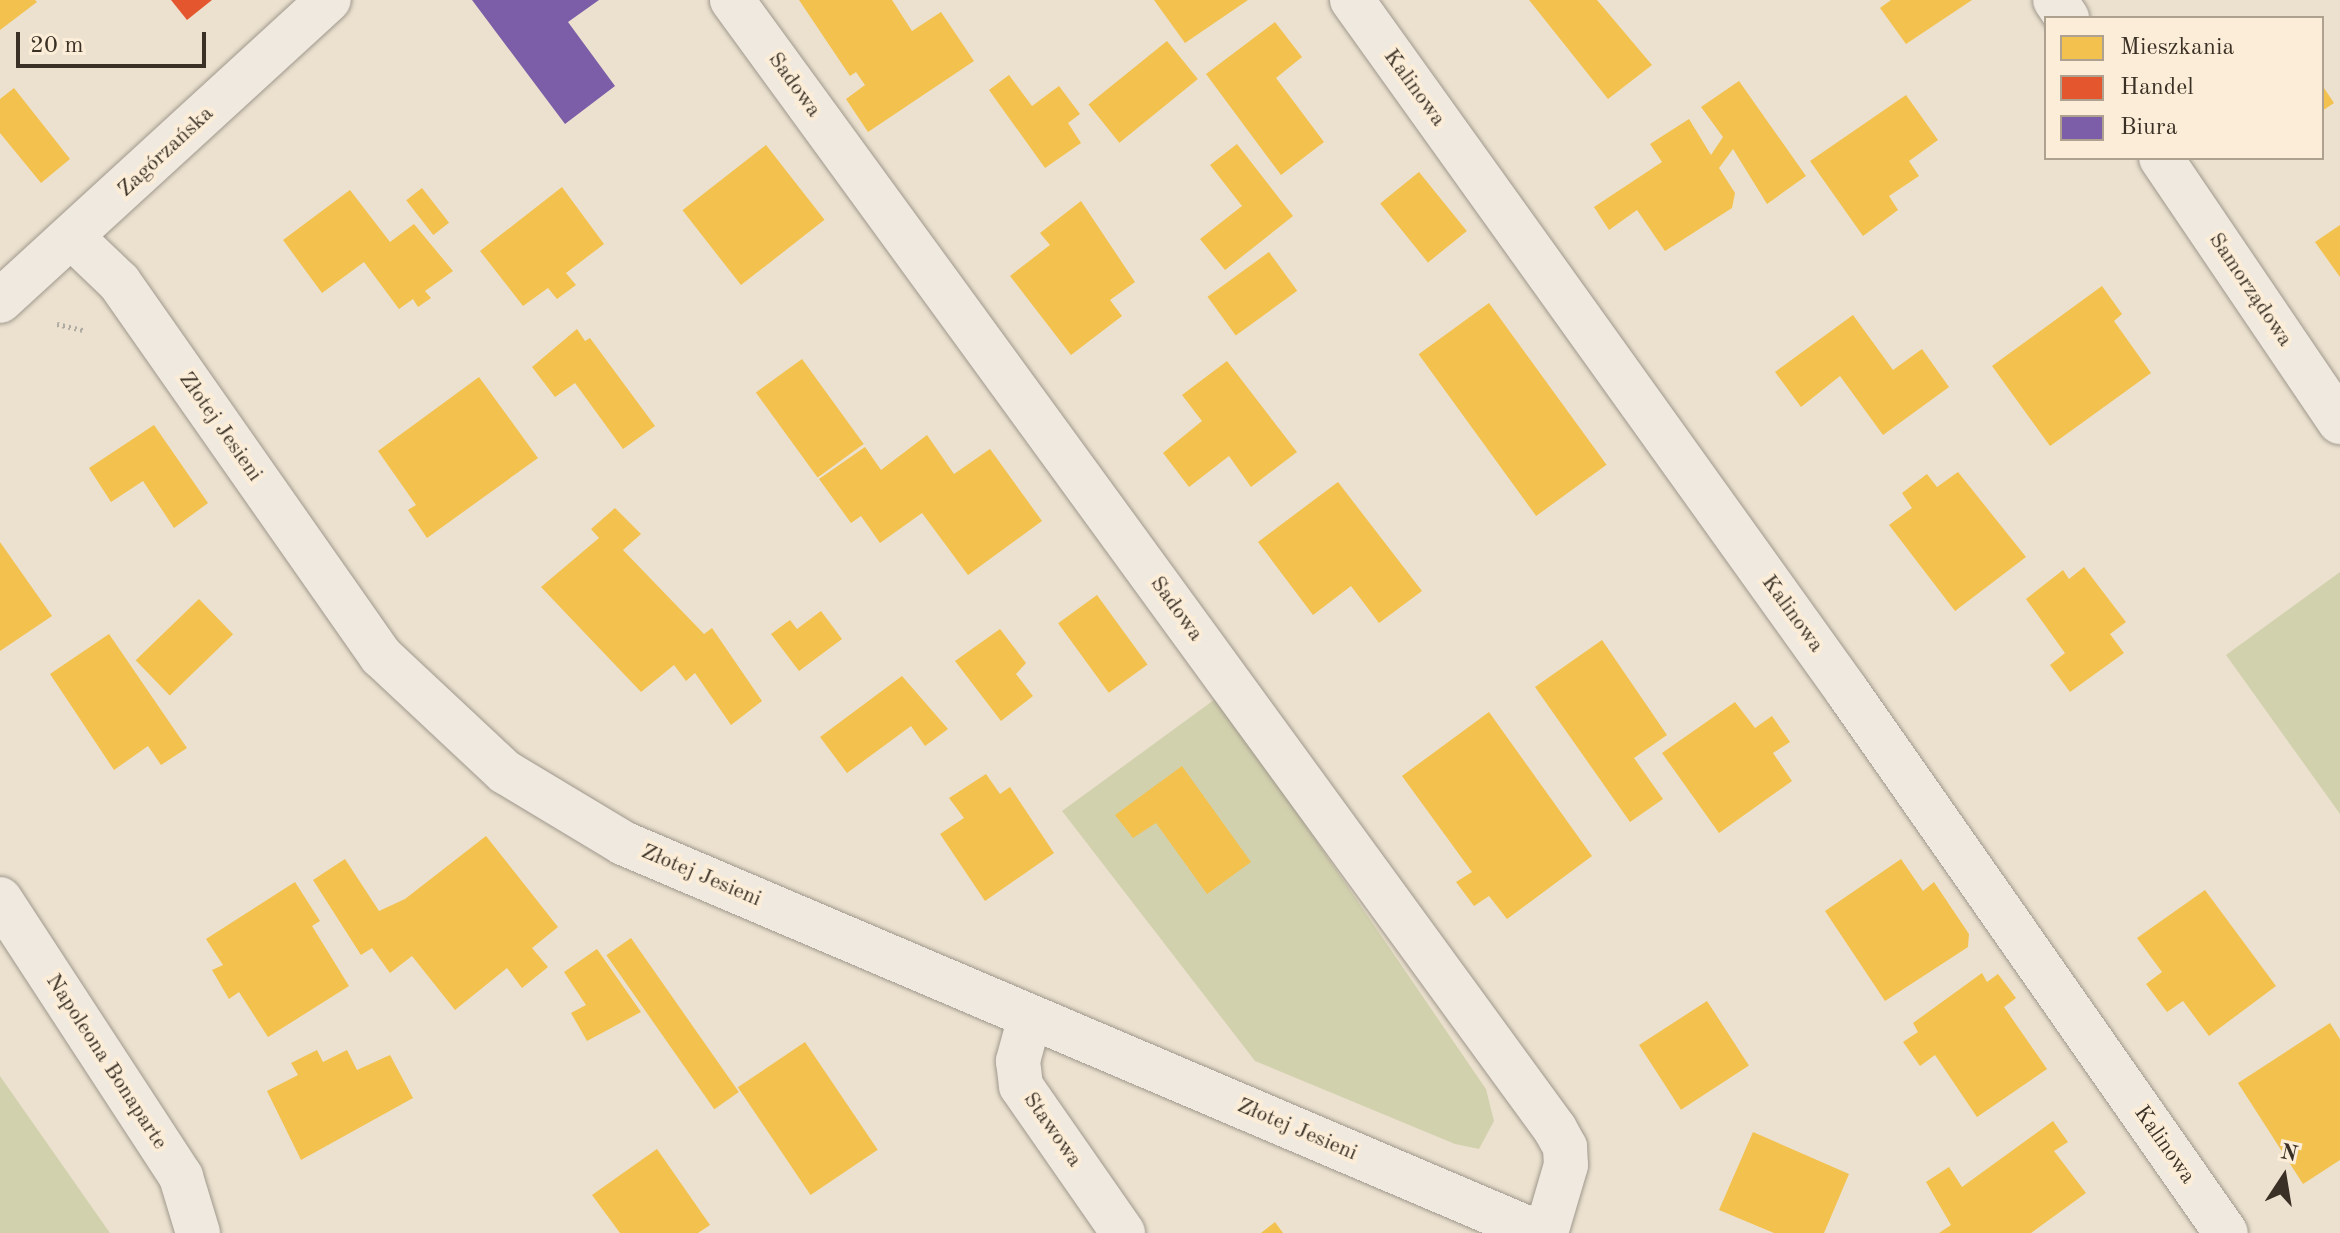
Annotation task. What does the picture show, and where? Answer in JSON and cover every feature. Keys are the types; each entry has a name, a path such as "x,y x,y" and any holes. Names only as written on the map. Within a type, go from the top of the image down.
{"street":[{"name":"Zagórzańska","path":"0,301 74,239 329,0"},
{"name":"Sadowa","path":"732,0 1555,1129 1565,1147 1566,1165 1546,1233"},
{"name":"Kalinowa","path":"1352,0 1838,679 2226,1233"},
{"name":"Samorządowa","path":"2162,160 2340,422"},
{"name":"Złotej Jesieni","path":"74,239 119,282 381,656 505,772 623,843 1539,1233"},
{"name":"Napoleona Bonaparte","path":"0,899 181,1177 198,1233"},
{"name":"Stawowa","path":"1030,1017 1018,1061 1021,1086 1123,1233"}],"green space":[{"path":"2340,572 2340,814 2226,655"},
{"path":"1218,697 1486,1089 1494,1121 1479,1149 1455,1144 1255,1061 1062,811"},
{"path":"0,1076 110,1233 0,1233"}],"building: Mieszkania":[{"path":"0,0 35,0 37,2 0,30"},
{"path":"799,0 892,0 912,31 941,12 974,61 868,132 846,99 865,85 856,72 850,76"},
{"path":"1154,0 1248,0 1185,43"},
{"path":"1529,0 1597,0 1652,65 1608,99"},
{"path":"1891,0 1972,0 1906,44 1880,8"},
{"path":"1275,22 1302,57 1276,78 1324,142 1281,175 1206,74"},
{"path":"1167,41 1198,79 1119,143 1089,105"},
{"path":"1009,75 1032,106 1059,86 1080,114 1068,123 1081,143 1045,168 989,90"},
{"path":"1739,81 1806,176 1767,204 1733,149 1719,168 1735,193 1732,208 1665,251 1637,210 1609,230 1594,207 1662,162 1650,144 1689,119 1711,155 1723,137 1701,107"},
{"path":"14,88 70,159 41,183 0,133 0,99"},
{"path":"2324,88 2334,103 2324,110"},
{"path":"1906,95 1938,140 1909,161 1919,176 1889,196 1898,210 1863,236 1810,161"},
{"path":"1237,144 1293,216 1225,270 1200,239 1242,206 1210,165"},
{"path":"766,145 824,220 741,285 682,210"},
{"path":"1419,172 1467,231 1428,263 1380,203"},
{"path":"562,187 604,244 566,273 576,285 557,299 548,288 523,306 480,251"},
{"path":"422,188 449,223 433,235 406,200"},
{"path":"350,190 390,242 414,224 453,271 425,291 431,298 418,307 413,299 399,309 364,262 322,293 283,240"},
{"path":"1081,201 1135,282 1110,300 1122,316 1071,355 1010,276 1050,245 1040,233"},
{"path":"2340,225 2340,277 2315,242"},
{"path":"1269,252 1297,291 1236,336 1208,297"},
{"path":"2102,286 2122,314 2114,321 2151,373 2050,446 1992,366"},
{"path":"1489,303 1607,465 1536,516 1419,354"},
{"path":"1853,315 1893,370 1922,349 1949,387 1883,435 1840,376 1801,407 1775,372"},
{"path":"577,329 585,341 590,338 655,426 623,449 575,383 555,397 532,367"},
{"path":"802,359 864,444 818,477 756,393"},
{"path":"1227,361 1297,452 1251,487 1229,456 1189,487 1163,453 1202,421 1182,395"},
{"path":"479,377 538,458 427,538 408,510 416,505 378,451"},
{"path":"154,425 208,503 174,528 143,481 111,502 89,468"},
{"path":"927,435 954,474 990,449 1042,521 968,575 922,513 880,543 861,516 851,523 819,479 865,447 881,470"},
{"path":"1958,472 2026,557 1955,611 1889,525 1912,508 1902,493 1927,474 1937,487"},
{"path":"1338,482 1422,591 1379,623 1351,586 1313,615 1258,542"},
{"path":"615,508 641,534 623,550 704,634 712,628 762,701 731,725 695,673 686,681 674,665 641,692 541,587 599,538 591,529"},
{"path":"0,542 52,616 0,651"},
{"path":"2084,567 2126,622 2110,634 2124,653 2070,692 2050,665 2065,653 2026,599 2063,570 2069,579"},
{"path":"1097,595 1148,665 1109,693 1058,623"},
{"path":"199,599 233,634 170,695 136,660"},
{"path":"821,611 842,639 799,671 771,634 790,620 797,629"},
{"path":"1000,629 1026,663 1016,674 1033,696 1001,721 955,661"},
{"path":"109,634 187,748 161,765 148,746 114,770 50,674"},
{"path":"1602,640 1667,735 1634,758 1663,799 1630,822 1535,687"},
{"path":"902,676 948,729 925,746 911,726 847,773 820,737"},
{"path":"1735,702 1755,728 1772,716 1790,742 1773,753 1792,781 1719,833 1662,753"},
{"path":"1489,712 1592,856 1507,919 1489,896 1474,906 1456,882 1472,872 1402,776"},
{"path":"1182,766 1251,862 1207,894 1156,823 1133,838 1115,815"},
{"path":"986,774 1000,794 1010,787 1054,853 985,901 940,834 964,818 949,798"},
{"path":"486,836 558,927 532,948 548,967 522,988 507,968 455,1010 412,956 390,973 372,948 361,955 313,880 345,859 379,911 405,899"},
{"path":"1901,859 1923,891 1934,882 1969,934 1968,947 1885,1001 1825,911"},
{"path":"295,882 320,921 312,926 349,986 268,1037 239,992 229,999 212,970 223,965 206,939"},
{"path":"2205,890 2276,986 2209,1036 2183,1001 2167,1012 2146,984 2162,972 2137,938"},
{"path":"631,938 739,1092 714,1109 606,955"},
{"path":"597,949 641,1012 587,1041 571,1013 586,1005 564,972"},
{"path":"1982,973 1987,982 1998,974 2016,998 2004,1007 2047,1069 1977,1117 1935,1055 1920,1066 1903,1042 1918,1032 1913,1023"},
{"path":"1707,1001 1749,1066 1681,1110 1639,1045"},
{"path":"2330,1023 2340,1039 2340,1160 2303,1184 2238,1083"},
{"path":"805,1042 878,1150 811,1195 738,1087"},
{"path":"317,1050 323,1062 347,1050 357,1070 390,1055 413,1098 301,1160 267,1091 298,1075 291,1063"},
{"path":"2053,1121 2068,1142 2054,1151 2086,1193 2031,1233 1939,1233 1951,1225 1926,1182 1949,1167 1962,1187"},
{"path":"1753,1132 1849,1174 1824,1233 1774,1233 1719,1210"},
{"path":"657,1149 710,1225 698,1233 620,1233 592,1195"},
{"path":"1275,1222 1283,1233 1261,1233"}],"building: Handel":[{"path":"171,0 212,0 187,20"}],"building: Biura":[{"path":"472,0 599,0 568,22 615,86 565,124"}]}
